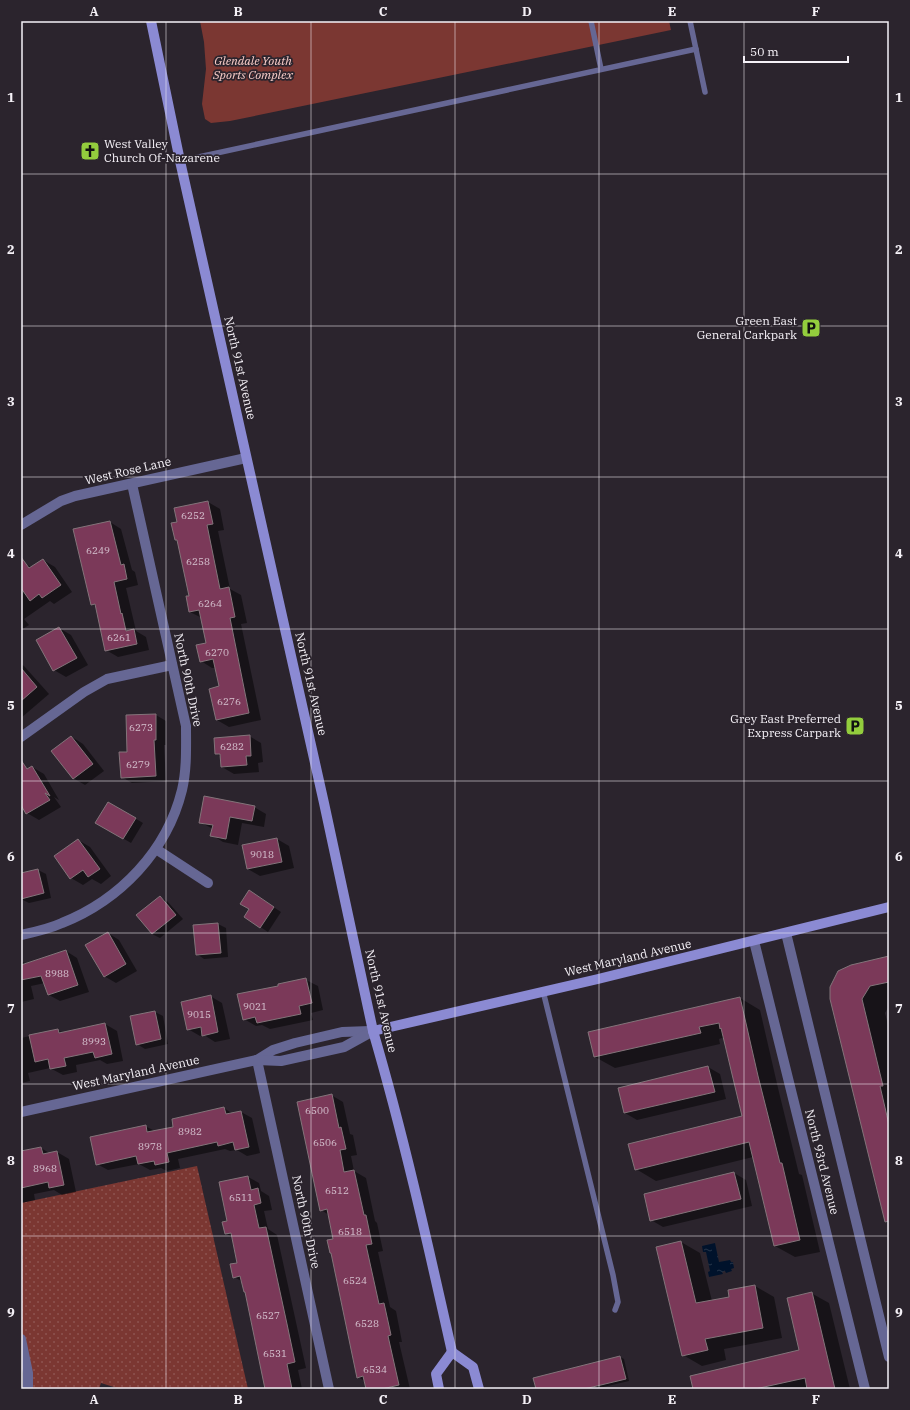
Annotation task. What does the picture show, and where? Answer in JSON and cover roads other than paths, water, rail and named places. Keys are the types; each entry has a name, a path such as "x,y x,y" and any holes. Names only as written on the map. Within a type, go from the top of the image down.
{"main road":[{"name":"North 91st Avenue","path":"151,21 180,161 324,803 373,1031 428,1245 452,1352"},
{"name":"West Maryland Avenue","path":"373,1031 889,908"},
{"path":"439,1389 436,1374 452,1352 474,1366 479,1389"}],"street":[{"name":"West Rose Lane","path":"21,525 61,501 76,496 246,458"},
{"name":"North 90th Drive","path":"21,935 61,924 101,903 120,889 138,872 156,849 166,831 182,790 186,764 186,726 132,484"},
{"path":"21,737 84,692 107,679 172,665"},
{"path":"156,849 208,883"},
{"name":"North 93rd Avenue","path":"786,933 889,1357"},
{"name":"North 93rd Avenue","path":"754,941 865,1389"},
{"name":"West Maryland Avenue","path":"257,1060 273,1050 295,1043 342,1032 373,1031"},
{"name":"West Maryland Avenue","path":"21,1112 257,1060 281,1061 344,1047 373,1031"},
{"name":"North 90th Drive","path":"257,1060 329,1389"},
{"path":"21,1339 28,1373 28,1389"}],"lane":[{"path":"591,21 601,69"},
{"path":"690,21 705,92"},
{"path":"180,161 696,49"},
{"path":"543,991 613,1275 618,1302 616,1310"}],"water":[{"path":"715,1243 719,1262 730,1260 733,1262 734,1268 731,1269 732,1271 726,1273 725,1271 722,1272 723,1274 709,1277 708,1272 710,1271 706,1252 703,1252 702,1246"}],"place":[{"name":"West Valley Church Of-Nazarene","path":"90,151"},
{"name":"Green East General Carkpark","path":"811,328"},
{"name":"Grey East Preferred Express Carpark","path":"855,726"}],"park label":[{"name":"Glendale Youth Sports Complex","path":"253,68"}]}
